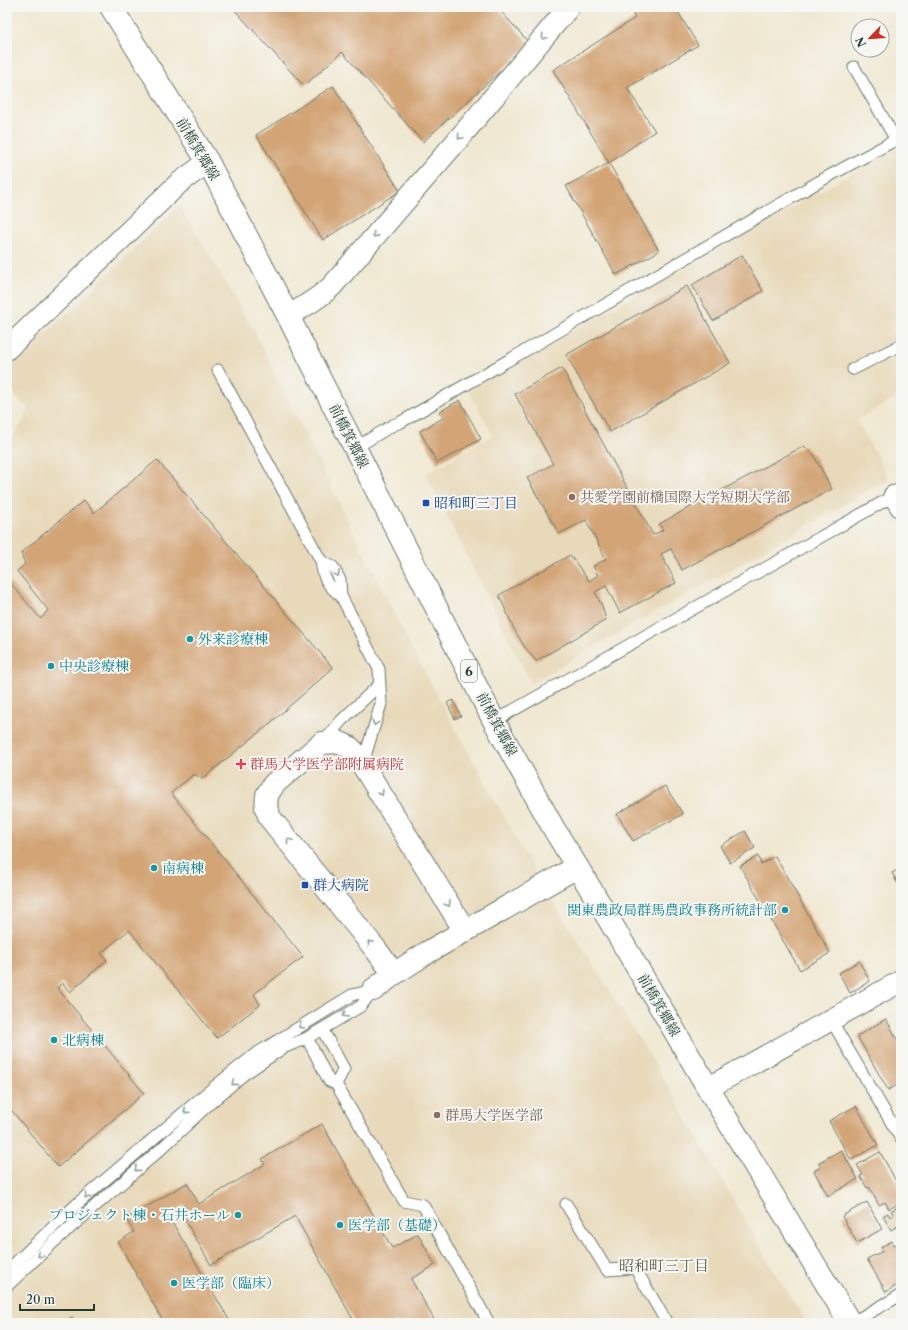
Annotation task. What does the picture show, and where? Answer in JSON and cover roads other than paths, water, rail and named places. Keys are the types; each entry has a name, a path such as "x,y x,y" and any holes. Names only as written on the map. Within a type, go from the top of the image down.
{"main road":[{"name":"前橋箕郷線","path":"111,7 208,162 494,721 554,829 850,1323"},
{"path":"394,974 270,818 266,808 267,795 274,784 322,743 338,742 349,747 356,754 465,931"},
{"path":"373,990 394,974 428,952 577,867"}],"street":[{"path":"288,316 304,307 332,286 462,135 569,7"},
{"path":"7,349 179,184 208,162"},
{"path":"708,1088 901,981"}],"lane":[{"path":"354,448 829,176 898,139 854,68"},
{"path":"853,369 901,345"},
{"path":"218,370 321,561 322,573 329,587 341,596 379,669 381,704 366,753 366,769"},
{"path":"494,721 899,498"},
{"path":"322,743 350,712 379,685"},
{"path":"7,1286 56,1240 160,1150 208,1105 243,1075 283,1048 307,1038 361,1006 373,990"},
{"path":"7,1270 77,1204 209,1091 254,1055 352,995 373,990"},
{"path":"831,1020 901,1139"},
{"path":"322,1029 344,1069 336,1084"},
{"path":"307,1038 329,1081 336,1084 404,1201 423,1206 489,1323"},
{"path":"566,1204 607,1270 635,1268 667,1323"},
{"path":"850,1323 901,1295"}],"place":[{"name":"共愛学園前橋国際大学短期大学部","path":"572,497"},
{"name":"昭和町三丁目","path":"426,503"},
{"name":"外来診療棟","path":"190,639"},
{"name":"中央診療棟","path":"51,666"},
{"name":"群馬大学医学部附属病院","path":"241,764"},
{"name":"南病棟","path":"154,868"},
{"name":"群大病院","path":"305,885"},
{"name":"関東農政局群馬農政事務所統計部","path":"785,910"},
{"name":"北病棟","path":"54,1040"},
{"name":"群馬大学医学部","path":"437,1115"},
{"name":"プロジェクト棟・石井ホール","path":"238,1215"},
{"name":"医学部（基礎）","path":"340,1225"},
{"name":"医学部（臨床）","path":"174,1283"}],"district":[{"name":"昭和町三丁目","path":"664,1266"}]}
